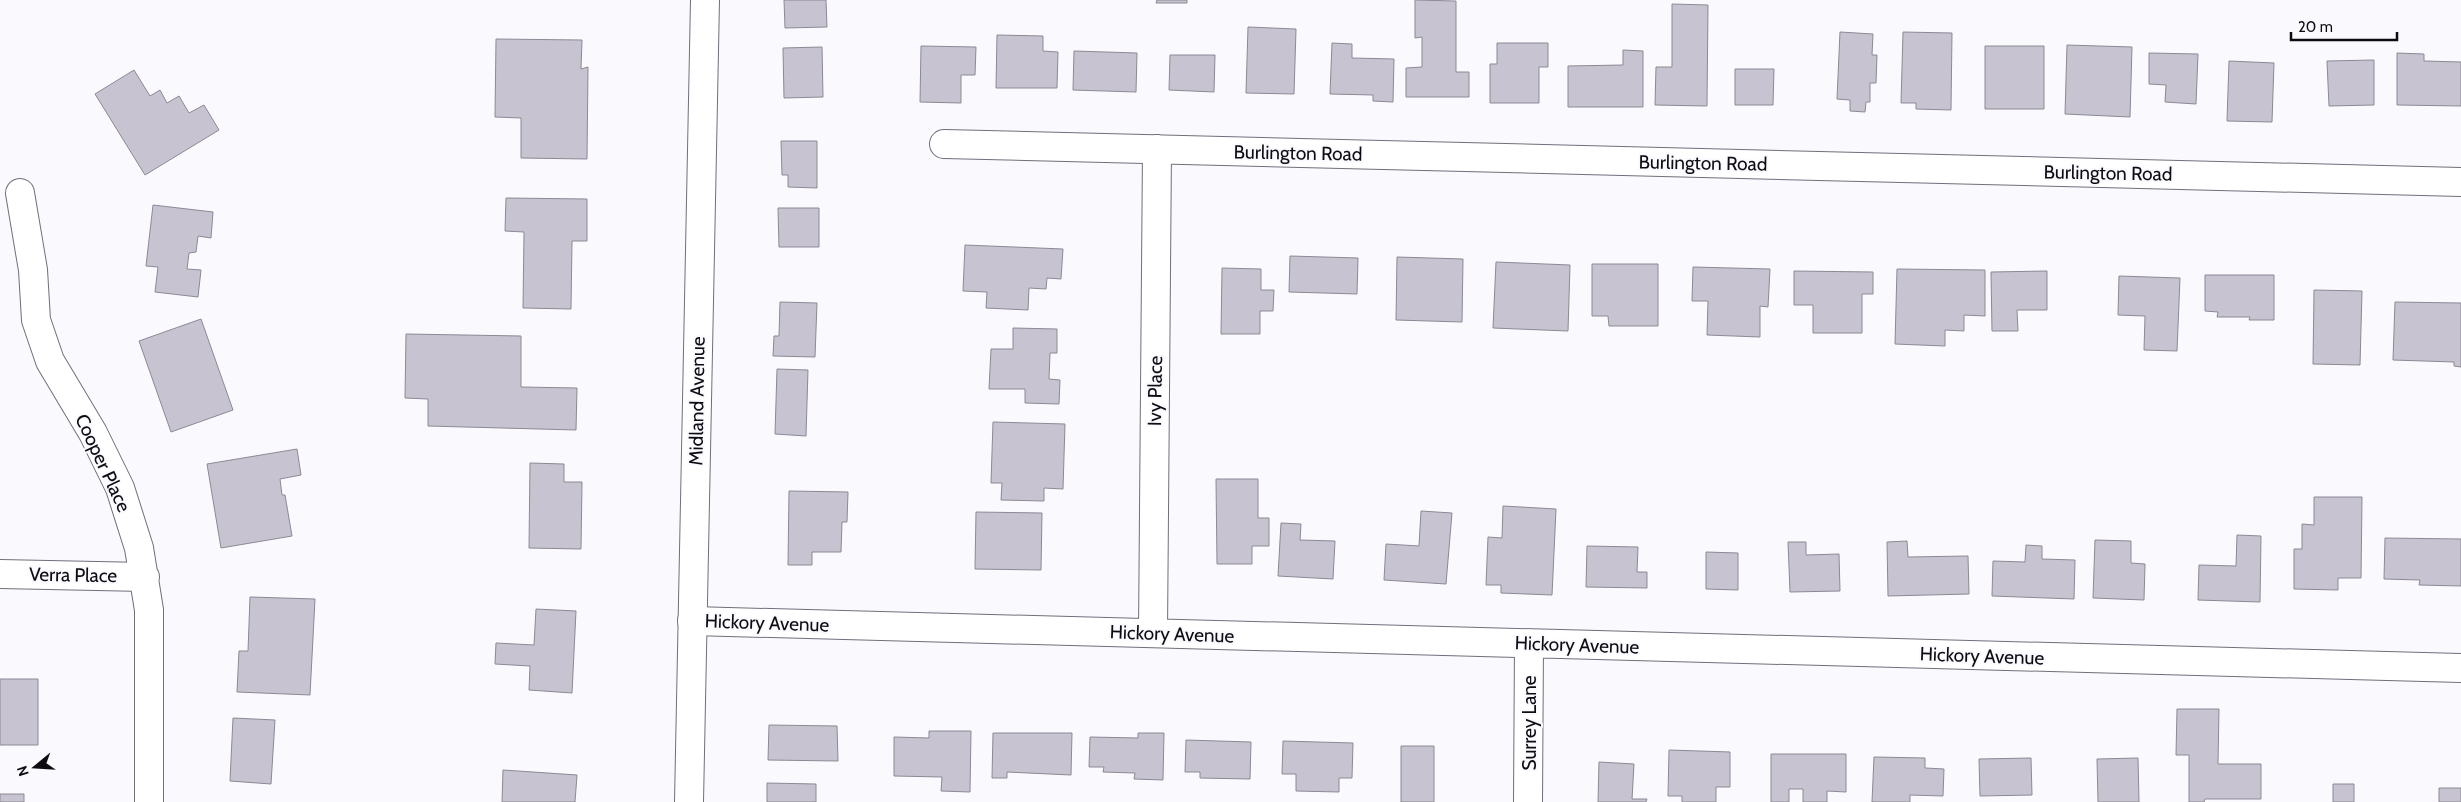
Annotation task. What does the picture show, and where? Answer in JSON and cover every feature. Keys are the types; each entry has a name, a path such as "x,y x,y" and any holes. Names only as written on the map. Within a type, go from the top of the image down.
{"street":[{"name":"Midland Avenue","path":"689,802 705,0"},
{"name":"Burlington Road","path":"944,144 2461,182"},
{"name":"Ivy Place","path":"1153,634 1157,149"},
{"name":"Cooper Place","path":"20,192 33,270 36,320 50,361 93,433 120,488 140,548 149,610 150,802"},
{"name":"Verra Place","path":"0,574 145,577"},
{"name":"Hickory Avenue","path":"692,621 2461,668"},
{"name":"Surrey Lane","path":"1528,802 1529,644"}],"building":[{"path":"784,0 826,0 827,27 785,28"},
{"path":"1157,0 1187,0 1187,3 1156,3"},
{"path":"1415,0 1456,1 1456,72 1469,72 1469,97 1406,97 1406,68 1422,67 1422,37 1415,38"},
{"path":"1672,4 1708,5 1707,106 1655,105 1656,67 1672,67"},
{"path":"1248,27 1296,29 1294,94 1246,93"},
{"path":"1840,32 1873,34 1872,55 1877,55 1876,83 1870,83 1870,102 1866,102 1865,112 1850,111 1850,100 1837,99"},
{"path":"1903,32 1952,33 1951,110 1916,109 1916,103 1901,103"},
{"path":"997,35 1043,36 1043,51 1058,52 1057,88 996,88"},
{"path":"496,39 582,40 581,69 588,67 587,159 521,158 521,118 495,117"},
{"path":"1332,43 1352,44 1352,58 1394,59 1393,102 1373,101 1373,95 1330,94"},
{"path":"1497,43 1548,43 1548,67 1539,67 1539,103 1490,103 1490,64 1497,64"},
{"path":"2067,45 2132,47 2130,117 2065,114"},
{"path":"921,46 976,47 975,75 961,75 961,103 920,102"},
{"path":"1985,46 2044,46 2044,109 1985,109"},
{"path":"822,47 823,97 784,98 783,48"},
{"path":"1623,50 1643,51 1643,107 1568,107 1568,66 1623,65"},
{"path":"1074,51 1137,53 1136,92 1073,90"},
{"path":"2149,53 2198,54 2196,104 2165,102 2166,85 2149,84"},
{"path":"2397,53 2424,54 2424,61 2461,62 2461,106 2397,105"},
{"path":"1170,55 1215,55 1214,92 1169,90"},
{"path":"2374,60 2374,105 2329,106 2327,61"},
{"path":"2229,61 2274,63 2272,122 2227,121"},
{"path":"1735,69 1774,69 1773,105 1735,105"},
{"path":"134,70 150,96 160,90 167,103 179,96 189,113 204,105 219,130 145,175 95,94"},
{"path":"781,141 817,141 817,188 788,187 788,175 782,175"},
{"path":"506,198 587,199 587,241 572,241 571,309 523,308 524,232 505,231"},
{"path":"153,205 213,212 211,238 198,236 196,252 189,253 187,269 201,270 198,297 155,292 158,267 146,266"},
{"path":"778,208 819,208 819,247 779,247"},
{"path":"965,245 1063,249 1061,279 1047,278 1046,289 1029,288 1028,310 986,308 987,292 963,291"},
{"path":"1290,256 1358,258 1357,294 1289,292"},
{"path":"1397,257 1463,259 1462,322 1396,320"},
{"path":"1496,262 1570,265 1568,331 1493,328"},
{"path":"1592,264 1658,264 1658,326 1609,326 1608,316 1592,316"},
{"path":"1693,267 1770,269 1768,307 1760,306 1760,337 1707,335 1708,301 1692,301"},
{"path":"1222,268 1261,269 1261,290 1274,290 1273,311 1260,311 1260,334 1221,334"},
{"path":"1897,269 1985,270 1985,316 1964,315 1964,331 1945,330 1945,346 1895,344"},
{"path":"1794,271 1873,272 1873,294 1862,294 1862,333 1813,333 1813,305 1794,305"},
{"path":"2047,271 2047,310 2017,310 2018,331 1992,331 1991,272"},
{"path":"2205,275 2274,275 2274,320 2249,320 2250,317 2217,317 2218,312 2205,311"},
{"path":"2119,276 2180,278 2177,351 2144,350 2145,316 2118,315"},
{"path":"2314,290 2362,291 2360,365 2313,364"},
{"path":"780,302 817,303 815,357 773,356 774,336 779,336"},
{"path":"2395,302 2461,303 2461,367 2454,366 2454,362 2393,360"},
{"path":"201,319 233,410 171,432 139,341"},
{"path":"1013,328 1057,329 1057,353 1050,353 1049,379 1060,380 1059,404 1025,403 1025,389 989,389 991,349 1013,349"},
{"path":"406,334 521,336 521,387 577,388 576,430 428,426 428,399 405,398"},
{"path":"777,369 808,370 806,436 775,434"},
{"path":"993,422 1065,424 1063,489 1044,488 1044,501 1001,500 1002,483 991,483"},
{"path":"297,449 301,475 280,479 282,495 285,495 292,536 221,548 207,464"},
{"path":"530,463 564,464 564,482 582,482 581,549 529,548"},
{"path":"1216,479 1258,479 1258,518 1269,518 1269,546 1252,546 1252,564 1217,564"},
{"path":"789,491 848,492 847,522 842,522 841,552 812,552 812,565 788,565"},
{"path":"2314,497 2362,497 2361,578 2338,578 2338,590 2294,589 2294,549 2302,549 2302,524 2314,525"},
{"path":"1503,506 1556,509 1552,595 1501,593 1501,585 1486,585 1488,537 1502,538"},
{"path":"1421,511 1452,513 1446,584 1384,580 1386,544 1419,546"},
{"path":"976,512 1042,513 1041,570 975,569"},
{"path":"1281,523 1301,524 1300,540 1335,541 1333,579 1278,576"},
{"path":"2237,535 2261,536 2260,602 2198,600 2199,565 2236,566"},
{"path":"2385,538 2461,539 2461,586 2419,585 2420,580 2384,579"},
{"path":"2095,540 2131,541 2131,563 2145,564 2144,600 2093,598"},
{"path":"1907,541 1908,557 1968,556 1969,594 1888,596 1887,542"},
{"path":"1788,542 1806,542 1806,555 1839,554 1840,591 1790,592"},
{"path":"2026,545 2042,546 2042,559 2075,560 2074,599 1992,596 1993,561 2025,562"},
{"path":"1587,546 1638,547 1637,572 1647,572 1647,588 1586,587"},
{"path":"1706,552 1738,553 1738,590 1706,589"},
{"path":"250,597 315,599 310,695 237,692 239,651 248,651"},
{"path":"536,609 576,611 572,693 529,690 530,666 495,664 496,643 534,645"},
{"path":"0,679 38,679 38,745 0,745"},
{"path":"2177,709 2219,709 2218,764 2261,764 2261,799 2205,799 2204,802 2189,802 2189,755 2176,755"},
{"path":"233,718 275,720 271,784 230,781"},
{"path":"769,725 837,726 838,761 768,760"},
{"path":"929,731 971,731 970,792 941,791 942,777 894,776 894,737 929,738"},
{"path":"993,733 1072,733 1071,775 1007,772 1007,778 992,778"},
{"path":"1138,733 1164,733 1163,780 1134,779 1135,773 1103,772 1104,767 1089,767 1090,737 1138,738"},
{"path":"1186,740 1251,742 1250,779 1200,778 1200,772 1185,772"},
{"path":"1283,741 1353,743 1352,778 1339,778 1339,792 1296,791 1296,774 1282,774"},
{"path":"1401,746 1434,746 1434,802 1401,802"},
{"path":"1669,750 1730,752 1730,787 1716,787 1716,802 1682,802 1682,796 1668,796"},
{"path":"1771,754 1846,754 1846,792 1827,791 1827,802 1803,802 1803,789 1789,789 1789,802 1771,802"},
{"path":"1874,757 1925,758 1925,768 1944,769 1943,796 1910,795 1910,802 1872,802"},
{"path":"2031,758 2032,795 1980,796 1979,759"},
{"path":"2138,758 2139,802 2098,802 2097,759"},
{"path":"1599,762 1634,764 1632,799 1647,799 1646,802 1598,802"},
{"path":"503,770 577,775 575,802 502,802"},
{"path":"767,783 816,784 816,802 767,802"},
{"path":"2333,784 2354,784 2354,802 2333,802"},
{"path":"2439,788 2461,788 2461,802 2439,802"},
{"path":"0,794 24,794 24,802 0,802"}]}
